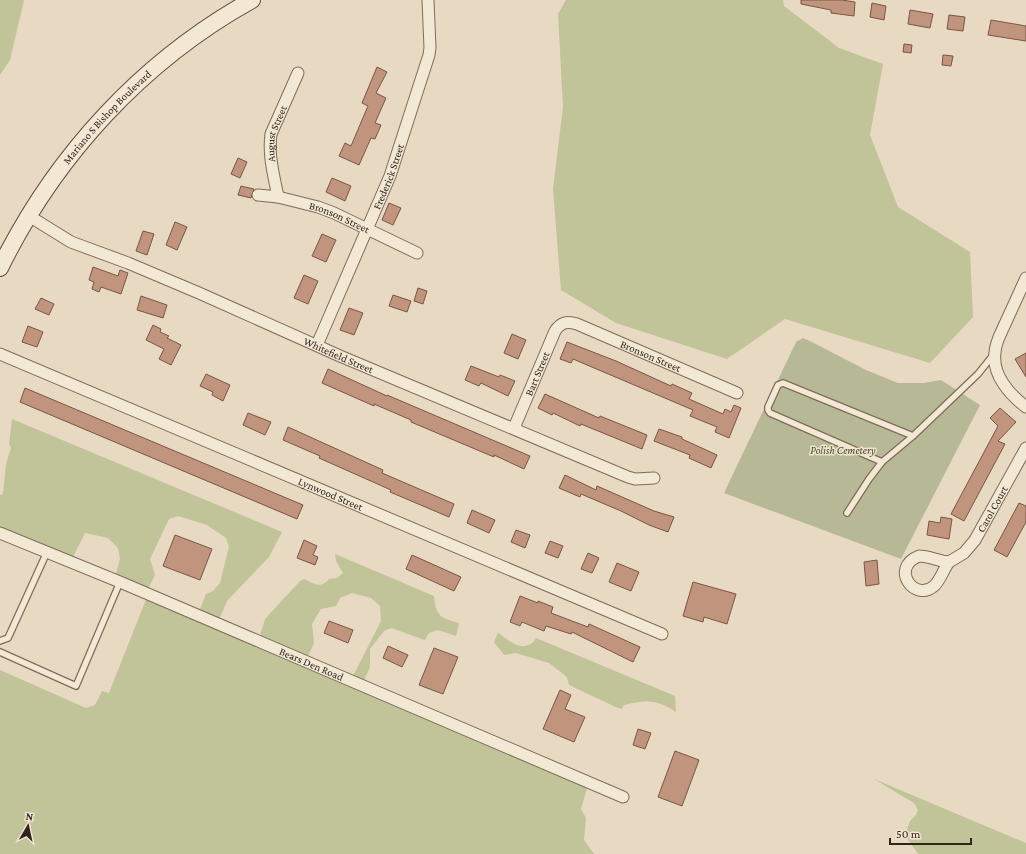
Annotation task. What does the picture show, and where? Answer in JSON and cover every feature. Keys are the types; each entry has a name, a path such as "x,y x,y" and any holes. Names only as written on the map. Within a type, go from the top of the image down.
{"main road":[{"name":"Mariano S Bishop Boulevard","path":"0,268 29,216 51,182 75,150 126,94 154,68 185,43 248,1"}],"street":[{"name":"Frederick Street","path":"317,346 390,176 430,48 428,0"},
{"name":"August Street","path":"278,197 270,156 271,134 298,73"},
{"name":"Bronson Street","path":"258,195 278,197 318,207 334,213 416,253"},
{"name":"Whitefield Street","path":"29,216 71,242 199,292 317,346 628,477 635,479 654,478"},
{"path":"1026,278 994,353 996,365 1004,385 1026,407"},
{"name":"Bronson Street","path":"564,322 577,324 737,393"},
{"name":"Bart Street","path":"514,428 555,331 560,324 564,322"},
{"name":"Lynwood Street","path":"0,354 662,634"},
{"name":"Carol Court","path":"949,562 964,553 975,540 1026,448"},
{"name":"Bears Den Road","path":"0,533 120,582 623,797"}],"lane":[{"path":"847,513 882,462 978,374 994,353"},
{"path":"882,462 770,413 768,407 778,385 784,383 912,436"},
{"path":"0,641 8,638 47,552"},
{"path":"0,652 76,686 120,582"}],"green space":[{"path":"0,0 24,0 10,60 0,75"},
{"path":"566,0 783,0 784,6 839,48 883,64 870,135 898,207 970,252 973,317 930,363 785,319 727,359 616,323 561,290 553,189 563,107 558,14"},
{"name":"Polish Cemetery","path":"803,338 866,370 898,383 924,383 941,380 980,405 901,559 724,493 796,342"},
{"path":"12,419 282,532 269,557 227,601 219,620 258,642 265,619 300,581 304,579 320,585 329,579 337,578 343,573 336,561 335,554 434,596 436,608 440,615 443,618 459,623 456,636 438,630 429,633 425,640 391,628 384,631 370,649 370,667 361,687 588,785 581,809 586,818 584,840 594,854 0,854 0,670 86,708 95,705 102,691 109,693 147,597 199,612 206,594 213,591 220,583 229,547 226,538 207,525 178,516 169,519 150,559 155,575 147,591 114,582 120,559 118,548 108,538 85,533 70,563 0,535 0,495 3,494 6,464 11,448 9,444","holes":["352,593 371,598 380,606 381,621 350,682 305,663 314,643 312,624 321,609 336,606 340,598"]},
{"path":"498,633 512,643 520,646 531,644 536,638 675,696 676,712 663,705 651,702 632,703 624,705 622,709 618,708 569,685 567,677 549,663 516,653 504,655 494,642"},
{"path":"874,779 1026,843 1026,854 918,854 905,835 910,821 916,815 918,810 914,803"}],"building":[{"path":"801,0 842,0 855,2 854,16 831,13 831,10 801,4"},
{"path":"872,3 886,6 884,20 870,17"},
{"path":"910,10 933,14 930,28 908,24"},
{"path":"949,15 965,17 963,31 947,29"},
{"path":"991,20 1026,26 1026,41 988,35"},
{"path":"904,44 912,45 911,53 903,52"},
{"path":"943,55 953,56 951,66 942,65"},
{"path":"377,67 387,72 376,93 386,98 375,123 381,125 375,139 371,138 359,165 339,156 345,143 351,146 368,106 362,103"},
{"path":"238,158 247,162 240,178 231,174"},
{"path":"332,178 351,186 345,201 326,192"},
{"path":"241,186 254,189 251,198 238,195"},
{"path":"389,203 401,208 393,225 382,220"},
{"path":"175,222 187,227 177,250 166,245"},
{"path":"143,231 154,234 147,255 136,251"},
{"path":"322,234 336,240 326,262 312,256"},
{"path":"93,267 118,276 120,270 128,273 121,294 101,287 99,292 92,289 94,282 89,280"},
{"path":"304,275 318,281 308,304 294,298"},
{"path":"418,288 427,291 423,304 414,301"},
{"path":"393,295 411,301 407,312 389,306"},
{"path":"141,296 167,305 163,318 137,310"},
{"path":"41,298 54,304 49,315 35,309"},
{"path":"349,308 363,313 354,335 340,330"},
{"path":"153,325 161,329 160,332 169,336 167,338 181,345 171,365 159,359 164,349 146,340"},
{"path":"28,326 43,332 37,347 22,342"},
{"path":"512,334 526,340 518,359 504,353"},
{"path":"567,342 616,361 671,386 672,384 692,393 689,399 723,414 725,409 731,412 734,405 741,408 729,438 715,432 717,427 690,416 693,410 573,359 571,363 560,359"},
{"path":"1026,353 1026,377 1015,359"},
{"path":"471,366 499,377 500,375 515,381 508,396 481,383 479,386 465,380"},
{"path":"328,369 387,396 530,456 524,469 322,383"},
{"path":"206,374 230,385 223,401 212,395 213,392 200,386"},
{"path":"25,388 303,505 297,519 20,402"},
{"path":"545,394 599,418 600,416 647,435 642,449 581,424 580,426 553,413 552,415 538,408"},
{"path":"1000,408 1016,422 998,441 1005,444 964,521 951,514 998,426 990,418"},
{"path":"248,413 271,422 265,435 243,425"},
{"path":"288,427 383,470 382,473 454,504 449,517 390,492 391,490 319,458 320,456 283,440"},
{"path":"659,429 682,437 682,439 717,455 711,468 689,458 690,455 654,441"},
{"path":"565,475 596,490 597,486 654,511 674,517 668,532 581,494 580,497 559,488"},
{"path":"1019,503 1026,506 1026,522 1007,557 994,550"},
{"path":"472,510 495,520 489,533 467,523"},
{"path":"941,517 952,519 949,539 927,535 929,521 940,523"},
{"path":"516,530 530,535 525,548 511,542"},
{"path":"175,535 212,549 200,580 163,566"},
{"path":"304,540 317,546 313,555 318,557 315,565 297,558"},
{"path":"550,541 563,546 558,558 545,553"},
{"path":"588,553 599,558 592,573 581,569"},
{"path":"412,555 461,577 454,591 406,569"},
{"path":"877,560 879,584 866,586 864,562"},
{"path":"617,563 639,572 631,591 609,582"},
{"path":"693,582 736,594 727,624 704,617 703,622 683,616"},
{"path":"520,596 553,607 551,613 588,627 589,624 640,647 633,662 572,632 571,634 546,626 544,631 522,622 520,626 510,622"},
{"path":"329,621 353,630 348,643 324,633"},
{"path":"388,646 408,655 402,667 383,658"},
{"path":"434,648 458,657 443,694 419,685"},
{"path":"560,690 571,695 565,709 585,717 574,742 543,729"},
{"path":"638,729 651,733 645,749 633,745"},
{"path":"675,751 699,760 682,806 658,797"}]}
